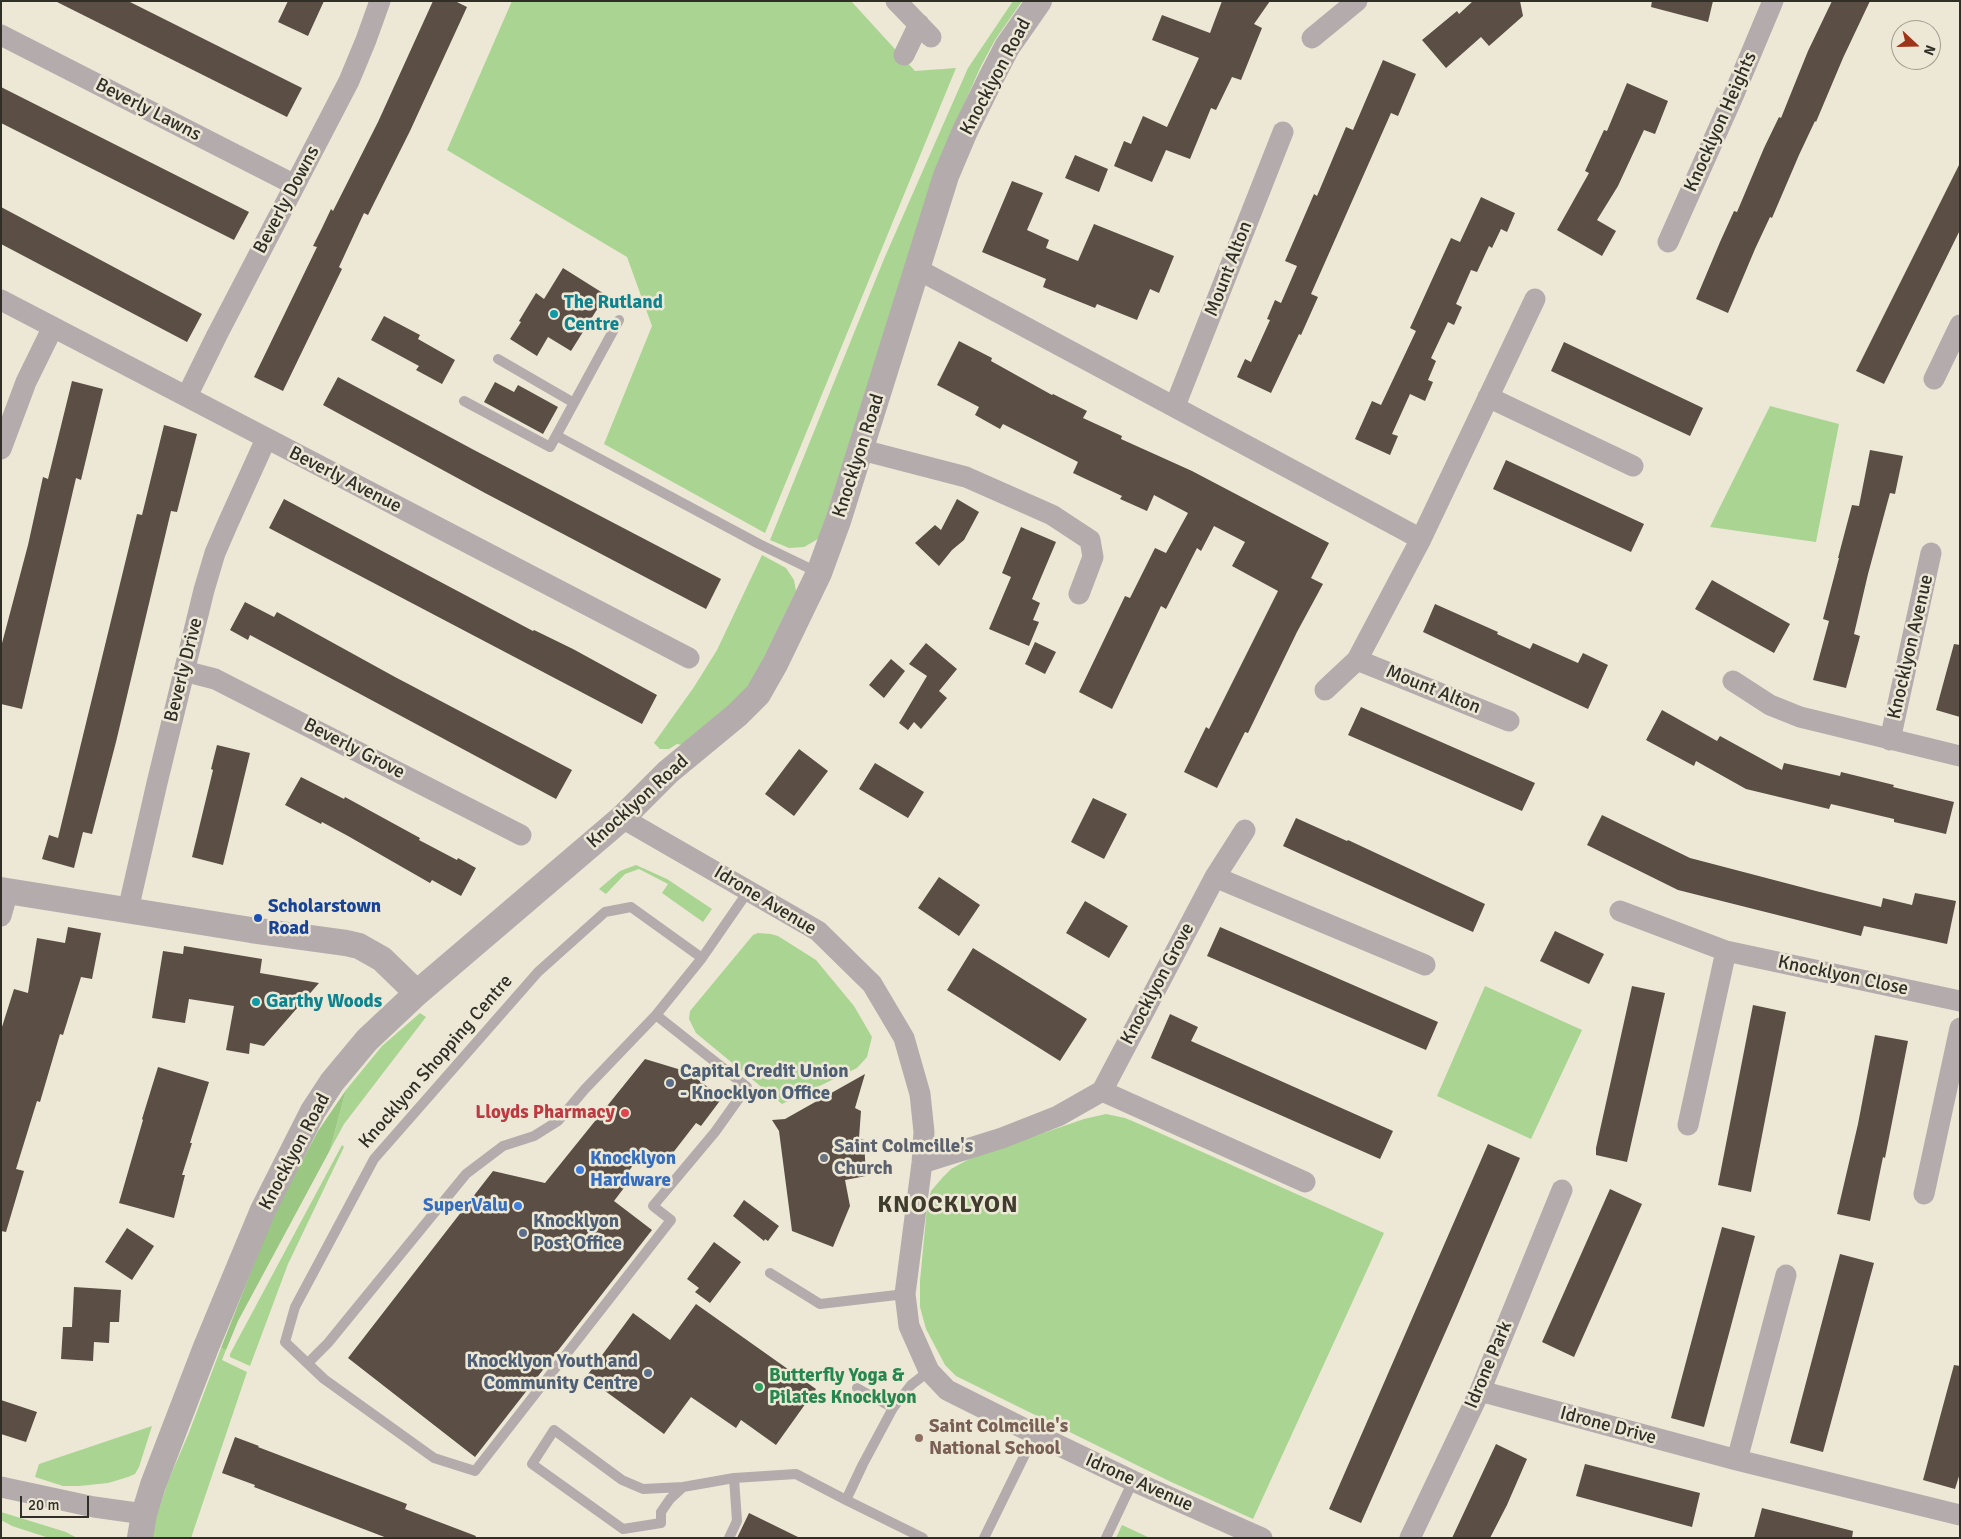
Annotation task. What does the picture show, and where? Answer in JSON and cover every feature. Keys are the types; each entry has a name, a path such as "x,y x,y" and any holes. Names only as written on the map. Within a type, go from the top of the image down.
{"street":[{"name":"Beverly Downs","path":"187,396 349,81 380,1"},
{"path":"896,1 925,31 904,55"},
{"name":"Knocklyon Road","path":"142,1526 153,1486 206,1347 263,1210 313,1111 332,1082 367,1040 417,993 622,818 668,772 722,728 758,694 775,664 819,573 862,450 946,176 965,131 1007,47 1039,1"},
{"path":"1312,38 1357,1"},
{"name":"Knocklyon Heights","path":"1668,242 1773,1"},
{"name":"Beverly Lawns","path":"1,35 295,185"},
{"name":"Mount Alton","path":"1175,406 1283,132"},
{"path":"917,269 1421,539"},
{"path":"1325,690 1357,660 1421,539 1535,299"},
{"name":"Beverly Avenue","path":"1,300 689,658"},
{"path":"1934,379 1960,325"},
{"path":"1,449 26,382 53,327"},
{"path":"1488,397 1633,466"},
{"name":"Beverly Drive","path":"128,910 204,590 215,554 266,439"},
{"path":"862,450 966,477 1052,515 1090,540 1093,557 1079,594"},
{"name":"Knocklyon Avenue","path":"1890,740 1932,554"},
{"name":"Mount Alton","path":"1357,660 1509,721"},
{"name":"Beverly Grove","path":"184,671 215,679 521,835"},
{"name":"Knocklyon Avenue","path":"1733,681 1770,705 1800,717 1960,756"},
{"name":"Idrone Avenue","path":"622,818 818,931 872,984 904,1038 920,1094 924,1132 922,1163 905,1294 909,1326 929,1370 947,1390 1133,1481 1262,1538"},
{"name":"Knocklyon Grove","path":"1102,1091 1215,876 1245,830"},
{"path":"1215,876 1425,965"},
{"path":"3,899 128,910 251,930 346,942 360,946 382,960 417,993"},
{"name":"Knocklyon Close","path":"1620,911 1726,951 1960,1001"},
{"path":"1688,1125 1726,951"},
{"path":"1924,1194 1960,1028"},
{"path":"922,1163 1002,1138 1058,1116 1102,1091 1305,1182"},
{"name":"Idrone Park","path":"1410,1538 1480,1391 1562,1190"},
{"path":"1736,1460 1786,1274"},
{"name":"Idrone Drive","path":"1480,1391 1736,1460 1960,1515"},
{"path":"1,1486 94,1507 142,1526"}],"lane":[{"path":"464,401 550,447 618,320"},
{"path":"498,359 574,403"},
{"path":"557,436 759,544 819,573"},
{"path":"656,1015 747,1087 715,1132 652,1206 671,1220 475,1471 434,1458 324,1379 308,1363 328,1343 466,1174 503,1146 534,1136 558,1121 585,1089 656,1015 702,958 748,890"},
{"name":"Knocklyon Shopping Centre","path":"308,1363 285,1342 295,1307 374,1159 538,972 605,912 631,907 702,958"},
{"path":"770,1273 820,1304 905,1294"},
{"path":"846,1500 893,1408 911,1385 929,1370"},
{"path":"857,1388 893,1408"},
{"path":"683,1487 670,1500 662,1512 661,1523 623,1529 532,1464 554,1430 622,1480 642,1489 683,1487 734,1478 796,1474 923,1538"},
{"path":"984,1538 1035,1434"},
{"path":"729,1538 736,1522 734,1478"},
{"path":"1106,1538 1133,1481"}],"green space":[{"path":"512,1 851,1 915,71 956,68 765,533 604,444 652,326 627,257 447,150"},
{"path":"1013,1 1022,1 995,40 980,68 941,156 818,539 804,547 789,548 770,540 884,259 968,68"},
{"path":"1770,406 1839,424 1816,542 1710,527"},
{"path":"762,555 786,568 794,580 796,591 753,680 738,698 683,745 677,744 669,749 660,749 654,743 694,687 717,650"},
{"path":"636,865 667,879 712,909 703,922 662,893 668,884 639,869 625,874 606,894 599,889 620,871"},
{"path":"758,933 778,936 816,960 854,1006 872,1037 867,1057 857,1068 782,1104 696,1033 689,1019 690,1011 753,935"},
{"path":"1485,986 1582,1030 1531,1139 1437,1096"},
{"path":"420,1013 426,1017 344,1124 330,1150 346,1090 382,1046"},
{"path":"346,1090 330,1150 238,1321 226,1350 221,1348 273,1216 318,1131"},
{"path":"1106,1114 1125,1118 1144,1126 1384,1233 1253,1519 1169,1481 956,1376 945,1365 926,1329 920,1307 920,1281 927,1207 931,1191 951,1169 971,1158 1084,1119"},
{"path":"342,1145 344,1147 288,1264 250,1366 230,1357 230,1354"},
{"path":"221,1348 226,1350 222,1360 247,1372 191,1538 152,1538 154,1523 169,1479"},
{"path":"152,1426 135,1474 108,1483 79,1486 63,1486 35,1477 39,1464"},
{"path":"1,1512 66,1532 77,1538 49,1538 12,1526 1,1520"},
{"path":"1122,1525 1150,1538 1116,1538"}],"building":[{"path":"55,1 128,1 302,88 287,117"},
{"path":"288,1 324,1 308,36 278,22"},
{"path":"433,1 455,1 467,7 410,131 368,215 364,213 339,267 342,269 283,391 254,377 317,247 313,246 378,122"},
{"path":"1222,1 1270,1 1254,24 1262,28 1241,80 1232,77 1216,110 1211,108 1190,159 1166,150 1152,182 1114,166 1124,141 1131,144 1143,116 1167,127 1199,58 1152,40 1162,15 1210,33"},
{"path":"1473,1 1520,1 1523,16 1489,46 1481,37 1446,68 1422,40 1457,11 1459,14"},
{"path":"1652,1 1713,1 1708,22 1651,7"},
{"path":"1832,1 1870,1 1772,218 1770,217 1755,249 1728,313 1696,299 1734,211 1737,212 1764,148 1779,117 1781,118 1808,51"},
{"path":"1383,60 1416,74 1398,116 1391,113 1311,294 1318,297 1271,393 1237,377 1245,359 1251,362 1270,320 1267,319 1275,300 1281,303 1297,266 1285,261 1314,194 1317,196 1346,127 1353,130"},
{"path":"1627,83 1668,101 1655,134 1644,130 1618,186 1597,220 1616,231 1602,256 1557,230 1589,173 1585,171 1604,130 1607,131"},
{"path":"1,87 249,212 234,240 1,123"},
{"path":"1075,155 1108,169 1099,192 1065,178"},
{"path":"1960,163 1960,230 1884,384 1856,371"},
{"path":"1012,181 1043,193 1027,230 1049,240 1046,248 1078,261 1094,224 1174,256 1159,293 1150,289 1137,320 1097,304 1095,308 1043,287 1046,279 982,252"},
{"path":"1481,197 1515,213 1507,232 1501,229 1492,248 1489,246 1477,272 1471,270 1456,304 1462,307 1454,325 1448,322 1431,358 1436,361 1428,380 1433,382 1425,401 1410,394 1392,434 1398,436 1390,455 1355,439 1372,401 1381,405 1416,331 1410,328 1451,238 1460,242"},
{"path":"1,207 202,314 187,342 1,244"},
{"name":"The Rutland Centre","path":"563,268 606,295 571,351 548,337 537,356 510,339 536,293 544,299"},
{"path":"384,316 420,335 418,339 455,360 442,384 416,370 419,366 371,340"},
{"path":"959,341 992,358 991,361 1052,395 1087,411 1083,418 1122,436 1121,439 1192,471 1329,543 1311,578 1323,584 1297,632 1248,733 1245,732 1217,788 1184,772 1206,727 1209,729 1278,591 1232,566 1245,542 1214,526 1201,551 1197,548 1166,609 1161,606 1112,709 1079,692 1125,596 1130,598 1155,548 1166,553 1188,513 1154,495 1147,511 1120,499 1122,496 1073,473 1078,462 1003,424 1000,429 975,415 979,407 937,385"},
{"path":"1564,342 1703,408 1690,436 1551,371"},
{"path":"338,377 721,579 706,609 485,493 323,405"},
{"path":"72,381 103,389 81,480 76,478 22,709 1,704 1,647 28,545 43,477 48,479"},
{"path":"495,382 514,392 518,385 558,407 543,434 484,402"},
{"path":"164,425 197,434 177,512 171,511 92,834 83,832 74,868 42,859 49,835 58,838 137,514 142,515"},
{"path":"1870,450 1903,456 1895,494 1890,493 1868,574 1854,634 1860,636 1846,688 1813,680 1829,621 1823,619 1838,558 1852,505 1859,506"},
{"path":"1506,460 1644,524 1631,552 1493,489"},
{"path":"284,499 533,631 573,649 657,695 642,724 269,528"},
{"path":"957,499 979,512 964,540 952,550 939,566 915,543 935,525 941,530"},
{"path":"1021,527 1056,542 1032,599 1040,603 1033,620 1039,622 1029,646 989,629 1011,577 1002,573"},
{"path":"1712,580 1790,624 1774,653 1695,609"},
{"path":"245,602 274,617 277,612 395,677 572,770 556,799 250,635 248,640 230,630"},
{"path":"1435,604 1498,632 1497,634 1530,649 1533,643 1578,663 1583,653 1608,665 1588,709 1423,632"},
{"path":"1035,642 1056,652 1045,674 1025,664"},
{"path":"926,643 957,669 939,691 947,698 921,729 914,722 908,730 899,723 927,676 909,664"},
{"path":"1954,644 1960,645 1960,717 1936,710"},
{"path":"891,659 905,671 884,698 869,685"},
{"path":"1361,707 1535,783 1522,811 1348,735"},
{"path":"1662,710 1717,741 1720,736 1782,770 1784,763 1840,776 1841,772 1954,802 1946,834 1894,822 1894,819 1831,804 1829,809 1746,789 1696,761 1694,766 1646,740"},
{"path":"217,745 250,753 223,865 192,857 213,770 211,769"},
{"path":"799,749 828,771 794,816 765,794"},
{"path":"875,763 924,792 908,818 859,789"},
{"path":"301,777 344,799 345,797 420,838 419,840 476,868 461,896 432,880 430,883 322,822 321,824 285,805"},
{"path":"1093,798 1127,814 1104,859 1071,842"},
{"path":"1602,815 1690,858 1881,907 1883,898 1912,905 1915,893 1956,901 1947,944 1864,926 1861,936 1678,890 1587,845"},
{"path":"1296,818 1348,840 1485,904 1473,932 1283,846"},
{"path":"939,877 980,905 959,936 918,908"},
{"path":"1085,901 1128,926 1109,958 1066,933"},
{"path":"68,927 101,933 92,979 81,977 63,1035 60,1034 40,1102 37,1101 16,1169 24,1171 6,1232 1,1231 1,1030 14,989 28,993 37,938 65,943"},
{"path":"1220,927 1438,1022 1426,1050 1207,956"},
{"path":"1555,931 1604,954 1589,984 1540,961"},
{"name":"Garthy Woods","path":"184,946 262,959 260,973 319,983 264,1046 250,1043 249,1054 226,1050 234,1006 189,999 185,1023 152,1018 163,951 183,954"},
{"path":"973,948 1087,1019 1060,1061 947,990"},
{"path":"1632,986 1665,993 1627,1162 1596,1155 1596,1148"},
{"path":"1753,1005 1786,1012 1751,1192 1718,1185"},
{"path":"1170,1014 1198,1027 1191,1041 1393,1131 1380,1159 1151,1058"},
{"path":"1875,1035 1908,1041 1885,1158 1883,1157 1870,1221 1837,1214 1858,1124"},
{"path":"645,1059 688,1072 722,1098 701,1126 696,1123 665,1163 646,1148 625,1176 630,1180 614,1201 652,1230 475,1457 348,1358 493,1171 545,1183"},
{"path":"158,1067 209,1082 190,1143 192,1143 182,1175 185,1175 174,1218 119,1203"},
{"name":"Saint Colmcille's Church","path":"865,1074 855,1108 861,1111 859,1138 864,1140 866,1176 845,1180 850,1206 833,1247 792,1231 779,1131 772,1120 785,1119"},
{"path":"1488,1144 1520,1158 1361,1523 1329,1509"},
{"path":"1610,1189 1642,1204 1574,1357 1542,1342"},
{"path":"744,1200 779,1226 768,1241 765,1239 764,1241 733,1216"},
{"path":"1722,1227 1755,1236 1704,1427 1671,1418"},
{"path":"127,1228 154,1246 132,1280 105,1262"},
{"path":"714,1242 741,1262 710,1303 695,1292 699,1288 687,1279"},
{"path":"1840,1254 1874,1263 1823,1452 1790,1443"},
{"path":"74,1287 121,1290 119,1322 110,1322 109,1343 94,1342 93,1361 61,1359 63,1327 72,1327"},
{"path":"696,1304 816,1389 776,1445 741,1420 736,1428 691,1397 664,1434 586,1377 633,1313 670,1340"},
{"path":"1954,1365 1960,1366 1960,1473 1955,1489 1923,1480"},
{"path":"1,1400 37,1412 26,1442 1,1434"},
{"path":"235,1437 407,1504 405,1509 476,1536 475,1538 387,1538 254,1487 255,1485 222,1473"},
{"path":"1496,1444 1527,1459 1507,1505 1490,1538 1452,1538"},
{"path":"1585,1464 1700,1493 1692,1527 1576,1496"},
{"path":"1762,1508 1853,1531 1852,1538 1754,1538"},
{"path":"749,1513 800,1538 737,1538"}],"place":[{"name":"The Rutland Centre","path":"554,314"},
{"name":"Scholarstown Road","path":"258,918"},
{"name":"Garthy Woods","path":"256,1002"},
{"name":"Capital Credit Union - Knocklyon Office","path":"670,1083"},
{"name":"Lloyds Pharmacy","path":"625,1113"},
{"name":"Saint Colmcille's Church","path":"824,1158"},
{"name":"Knocklyon Hardware","path":"580,1170"},
{"name":"SuperValu","path":"518,1206"},
{"name":"Knocklyon Post Office","path":"523,1233"},
{"name":"Knocklyon Youth and Community Centre","path":"648,1373"},
{"name":"Butterfly Yoga & Pilates Knocklyon","path":"759,1387"},
{"name":"Saint Colmcille's National School","path":"919,1438"}],"district":[{"name":"KNOCKLYON","path":"948,1206"}]}
